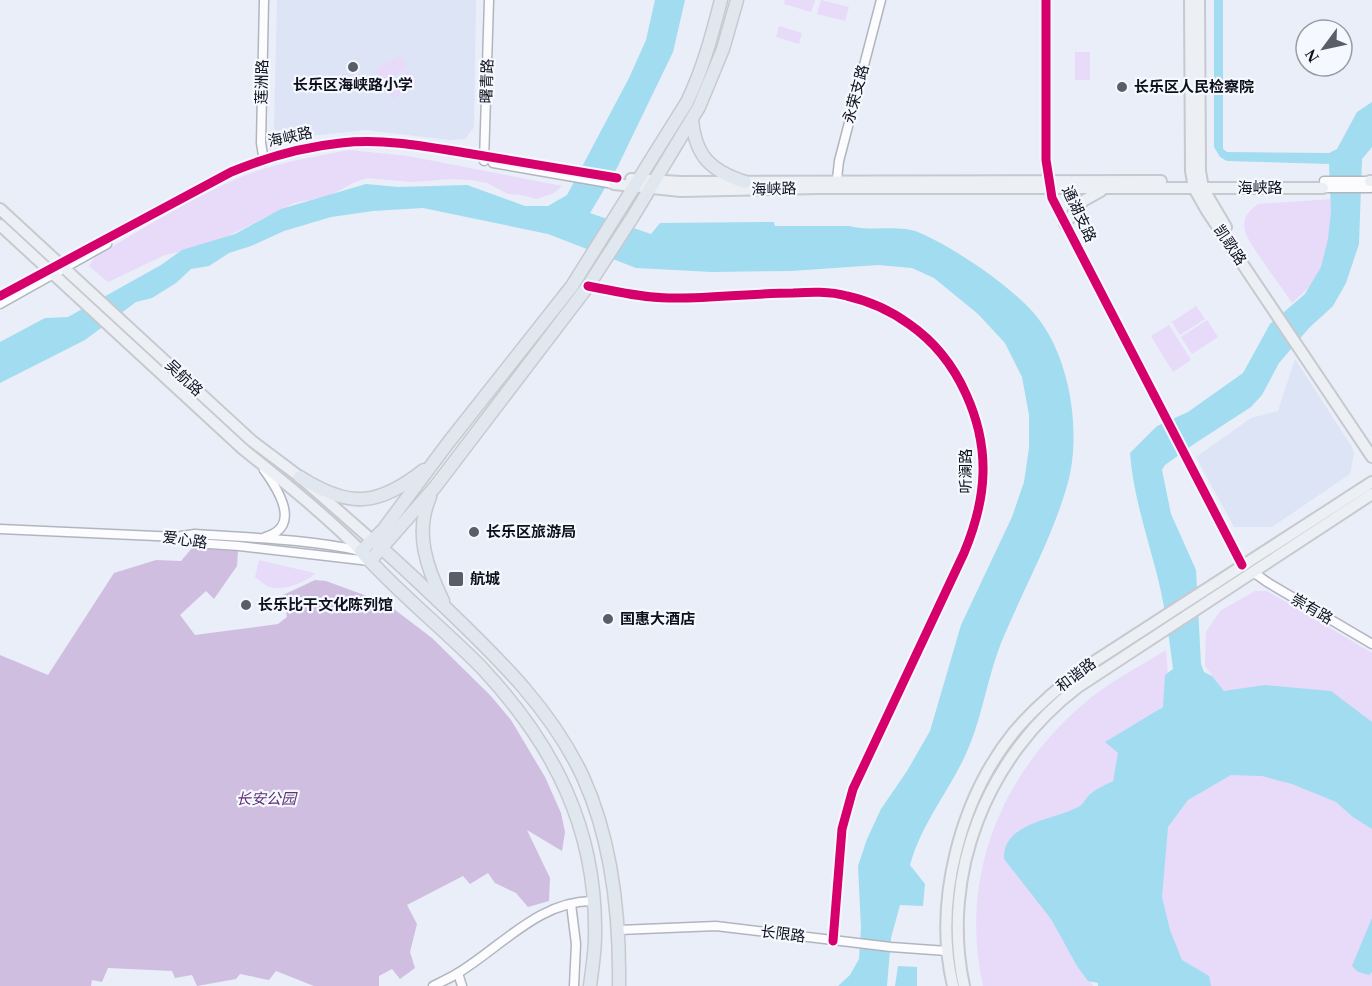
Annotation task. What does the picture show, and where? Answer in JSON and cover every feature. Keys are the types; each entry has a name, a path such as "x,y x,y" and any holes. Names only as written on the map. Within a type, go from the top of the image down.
{"highway":[{"path":"370,561 378,545 437,460 572,286 620,211 696,84 721,0"},
{"path":"590,986 596,938 594,902 586,846 577,814 548,752 527,722 481,668 361,551 378,545 435,487 588,286 632,218 708,89 737,0"},
{"path":"692,119 696,143 708,163 725,174 745,182"},
{"path":"300,477 332,495 358,498 376,497 398,489 437,460"},
{"path":"435,487 424,517 423,551 429,572 448,610"},
{"path":"378,545 518,678 576,764 590,793 600,824 609,866 619,930 620,986"},
{"path":"405,595 406,584 417,580"}],"main road":[{"name":"凯歌路","path":"1190,0 1190,160 1198,184 1372,458"},
{"name":"凯歌路","path":"1198,184 1199,0"},
{"name":"海峡路","path":"615,181 652,184 745,182 1323,185"},
{"name":"海峡路","path":"652,184 681,191 836,184"},
{"name":"海峡路","path":"1050,185 1107,188 1198,184"},
{"path":"1065,224 1077,207 1088,197 1107,188"},
{"name":"吴航路","path":"0,209 252,441 300,477 378,545"},
{"name":"吴航路","path":"0,225 256,460 316,508 361,551"},
{"name":"凯歌路","path":"1299,343 1372,446"},
{"name":"和谐路","path":"953,986 947,951 951,873 960,838 972,806 996,758 1014,733 1056,689 1089,665 1372,482"},
{"name":"和谐路","path":"964,986 958,929 961,883 974,827 993,784 1018,746 1064,698 1163,630 1372,494"},
{"path":"316,508 324,509 327,504 325,498"}],"street":[{"name":"莲洲路","path":"264,0 261,143 264,161"},
{"name":"曙青路","path":"484,159 489,0"},
{"name":"永荣支路","path":"836,184 839,161 881,0"},
{"name":"通湖支路","path":"1046,0 1046,160 1052,198 1186,455 1240,567"},
{"name":"海峡路","path":"0,296 264,161 305,153 352,147 417,151 484,159 615,181"},
{"name":"海峡路","path":"1323,185 1371,185"},
{"name":"海峡路","path":"0,304 50,272"},
{"name":"听澜路","path":"588,286 664,298 814,292 846,295 889,311 929,340 946,359 958,378 974,412 984,463 984,479 977,517 964,553 853,789 842,829 833,940"},
{"path":"256,460 275,485 283,499 285,510 282,524 276,532 258,538"},
{"name":"爱心路","path":"0,529 178,537 195,543 370,561"},
{"path":"178,537 195,534 326,543 361,551"},
{"name":"崇有路","path":"1253,572 1372,644"},
{"path":"433,986 458,973 530,921 579,901 594,902"},
{"path":"571,904 576,944 574,986"},
{"name":"长限路","path":"619,930 716,926 854,943 947,951"},
{"path":"458,973 462,986"}],"shaded area":[{"name":"长乐区海峡路小学","path":"277,0 476,0 474,127 465,139 450,140 366,130 319,135 282,134 274,129"},
{"path":"785,0 815,0 811,12 784,4"},
{"path":"821,0 849,7 845,21 817,14"},
{"path":"779,26 802,33 799,44 776,37"},
{"path":"1075,52 1090,52 1090,80 1075,80"},
{"path":"401,55 408,68 383,82 375,69"},
{"path":"410,71 418,84 393,99 385,86"},
{"path":"349,150 408,156 562,186 554,193 536,199 508,194 487,183 470,180 412,182 367,178 329,196 294,203 230,235 192,249 165,255 108,282 89,266 95,257 148,225 241,177 281,164"},
{"path":"1333,199 1335,225 1318,279 1292,303 1247,237 1244,226 1245,218 1259,204"},
{"path":"1196,306 1205,319 1180,335 1172,322"},
{"path":"1207,320 1218,337 1192,354 1181,337"},
{"path":"1169,325 1191,360 1173,372 1151,336"},
{"path":"1295,359 1352,447 1354,453 1350,474 1272,527 1234,527 1196,457 1251,418 1278,411"},
{"path":"259,560 315,574 292,586 273,588 255,577"},
{"path":"1255,591 1267,591 1372,653 1372,723 1233,695 1222,689 1205,666 1206,632 1220,611"},
{"path":"1166,650 1170,701 1128,732 1111,786 1079,961 1093,986 983,986 977,944 977,903 983,863 995,825 1012,789 1035,755 1062,724 1093,696"},
{"path":"1217,766 1338,783 1372,813 1372,986 1183,986 1151,923 1148,835"}],"green space":[{"name":"长安公园","path":"192,548 238,551 237,566 214,599 206,591 180,615 195,635 278,624 287,617 283,595 315,580 326,581 386,603 432,638 490,695 511,720 545,777 561,813 565,832 562,851 527,830 550,878 549,901 528,907 516,893 495,883 488,873 470,884 463,876 407,905 417,924 410,952 415,968 400,979 392,969 379,976 379,986 314,986 276,971 269,980 240,974 236,979 197,986 192,975 175,978 172,971 108,968 102,982 92,980 91,986 0,986 0,655 48,675 114,573 156,560 181,561"}],"water":[{"path":"655,0 685,0 673,52 617,168 590,213 651,234 660,223 774,222 775,226 849,226 912,230 966,259 999,282 1027,306 1049,334 1065,375 1073,421 1071,466 1067,486 1046,543 998,651 971,742 915,850 910,865 925,884 923,906 900,905 891,938 887,986 838,986 850,975 859,959 861,928 858,866 881,809 907,771 930,731 961,625 1012,517 1024,482 1029,448 1029,415 1022,377 1005,343 978,314 934,278 912,268 878,265 791,271 712,272 636,268 548,234 423,208 373,211 331,217 284,231 229,253 209,266 191,269 176,283 152,298 136,302 85,340 0,383 0,342 45,318 68,317 161,265 182,250 235,234 281,209 366,184 398,187 467,185 525,206 548,206 567,195 629,78 646,40"},
{"path":"1214,0 1223,0 1223,149 1227,152 1329,153 1337,149 1357,112 1372,102 1372,147 1362,159 1359,244 1346,283 1333,306 1309,328 1279,363 1262,395 1251,407 1194,444 1165,465 1162,470 1171,514 1196,570 1201,664 1204,672 1212,676 1224,691 1265,685 1331,691 1372,722 1372,829 1353,817 1336,802 1292,784 1262,776 1231,775 1188,800 1168,827 1162,897 1170,930 1182,960 1209,976 1211,986 1098,986 1098,983 1088,981 1051,919 1004,859 1006,847 1012,837 1021,830 1080,806 1088,796 1113,781 1118,753 1105,742 1163,707 1165,675 1173,669 1161,592 1137,497 1130,453 1157,426 1188,412 1243,373 1270,324 1305,294 1321,267 1328,239 1331,211 1329,164 1227,161 1220,157 1214,147"},
{"path":"1372,918 1372,972 1369,975 1358,972 1352,966"},
{"path":"898,966 917,967 917,986 895,986"}],"cycle path":[{"path":"1046,0 1046,160 1052,198 1242,565"},
{"path":"0,296 231,172 271,157 312,147 357,142 407,144 617,178"},
{"path":"588,286 659,298 820,292 840,294 863,301 902,319 935,346 955,373 974,414 979,434 983,474 978,513 964,553 853,789 842,829 833,941"}],"place":[{"name":"长乐区海峡路小学","path":"353,67"},
{"name":"长乐区人民检察院","path":"1122,87"},
{"name":"长乐区旅游局","path":"474,532"},
{"name":"航城","path":"456,579"},
{"name":"长乐比干文化陈列馆","path":"246,605"},
{"name":"国惠大酒店","path":"608,619"}]}
